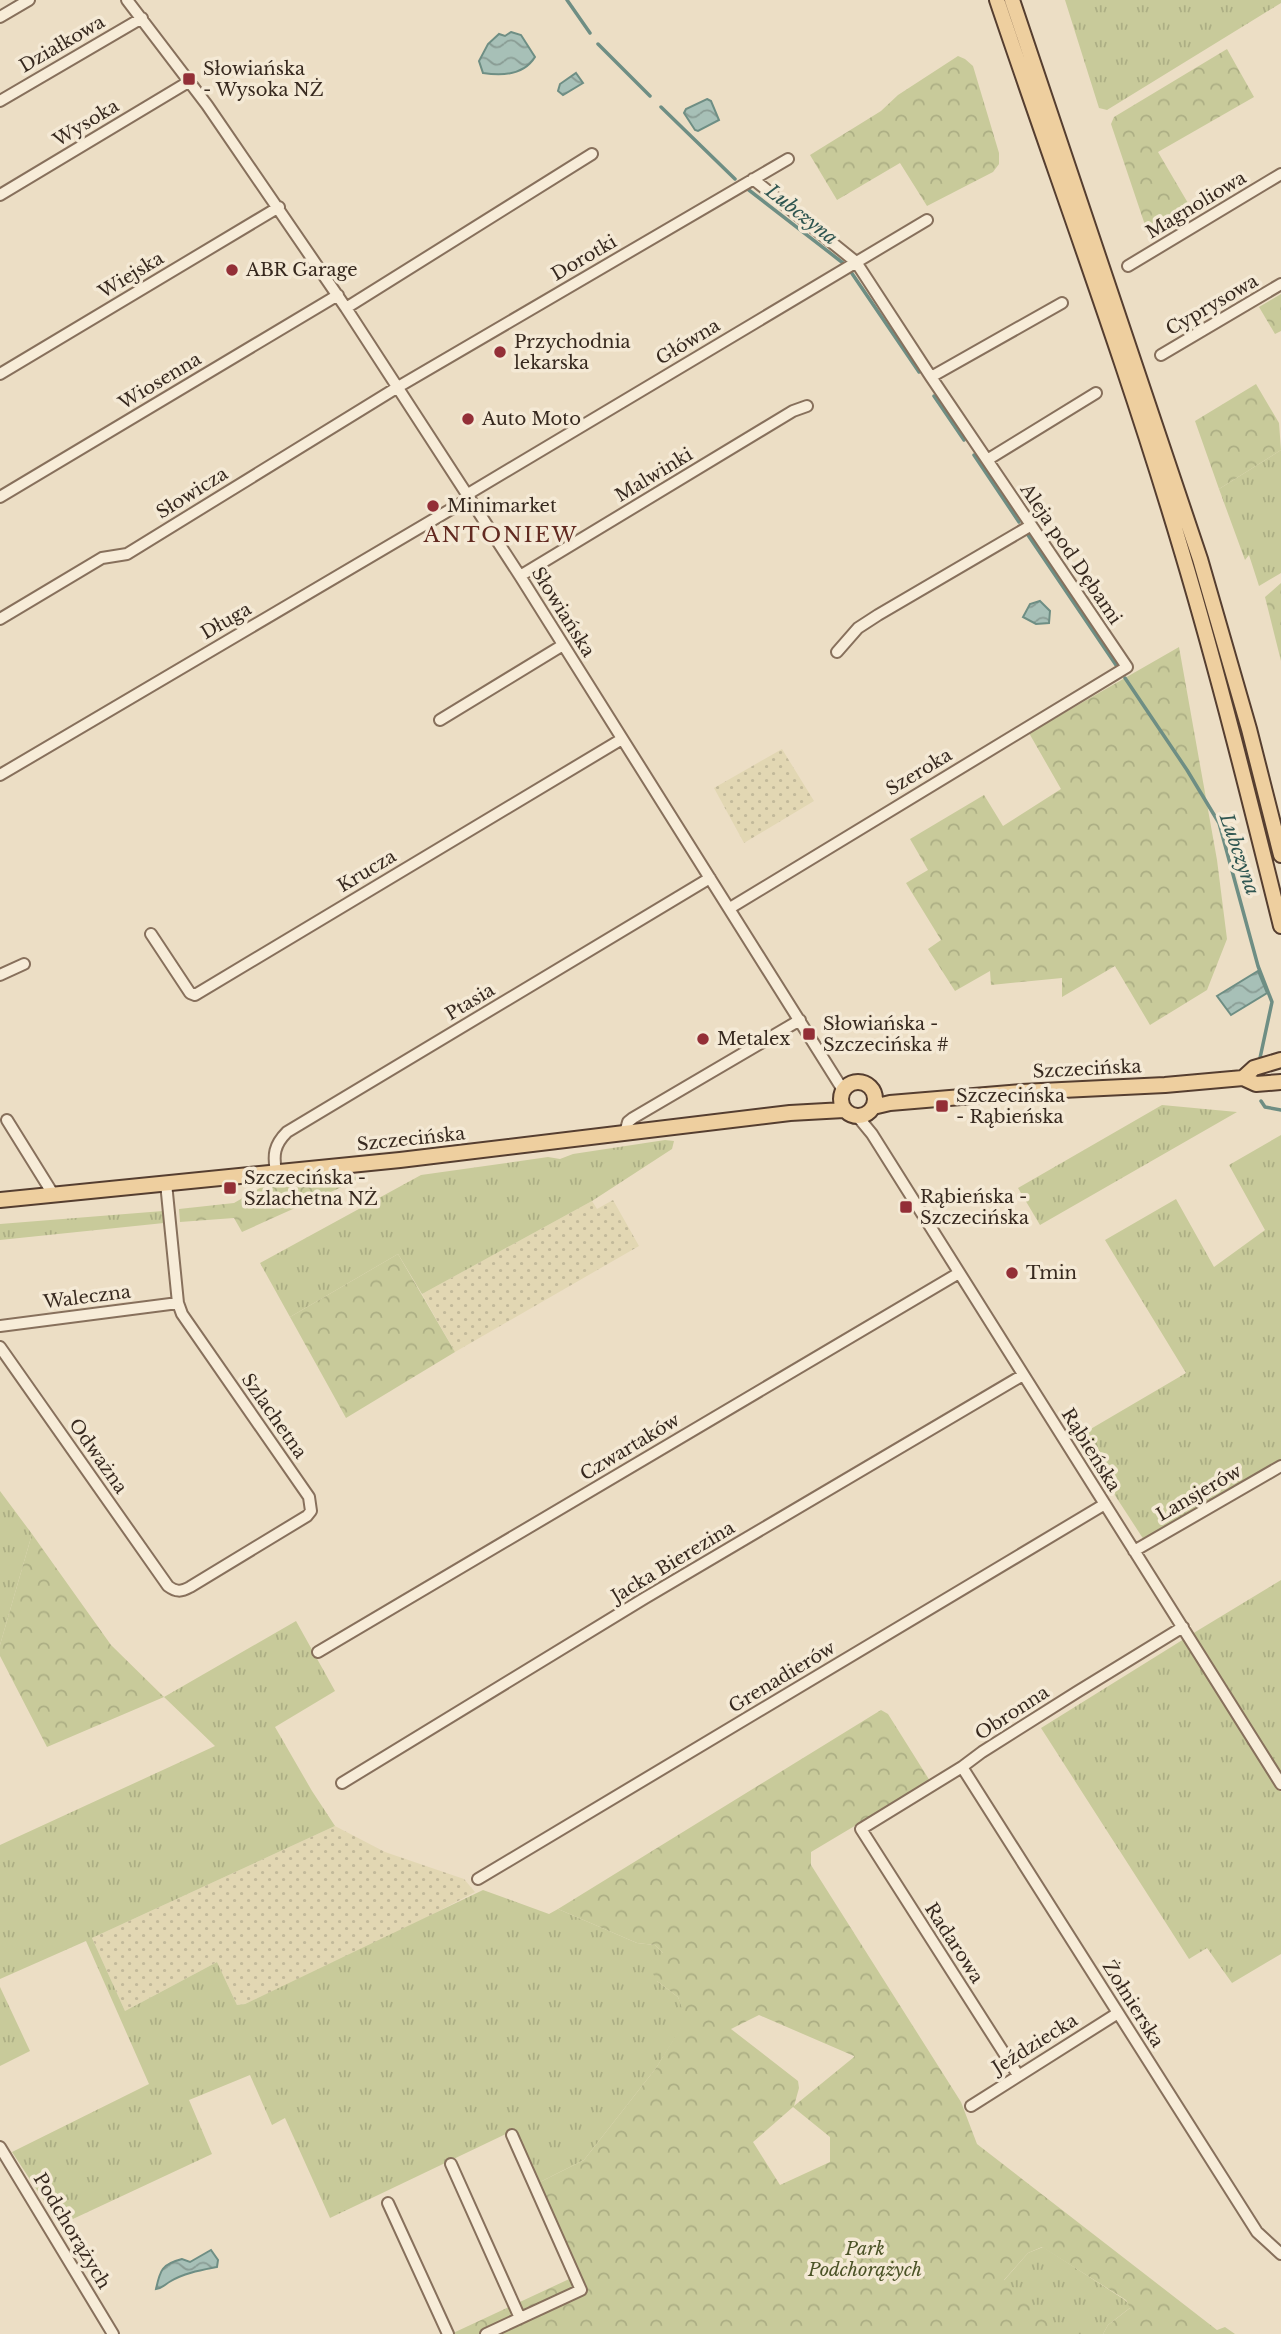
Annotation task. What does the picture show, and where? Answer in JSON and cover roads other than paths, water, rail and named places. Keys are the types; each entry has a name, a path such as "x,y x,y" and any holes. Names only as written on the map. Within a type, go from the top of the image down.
{"main road":[{"path":"997,0 1182,551 1281,926"},
{"path":"1012,0 1200,559 1281,855"},
{"name":"Szczecińska","path":"1243,1078 1254,1068 1281,1060"},
{"name":"Szczecińska","path":"868,1109 890,1103 1021,1091 1165,1085 1243,1078 1256,1084 1281,1082"},
{"path":"860,1082 870,1087 868,1109 843,1093 860,1082"},
{"name":"Szczecińska","path":"0,1199 400,1160 824,1109 843,1093"}],"street":[{"path":"0,17 29,0"},
{"name":"Słowiańska","path":"127,0 190,81 338,295 520,576 800,1020 843,1093"},
{"name":"Działkowa","path":"0,101 142,18"},
{"name":"Wysoka","path":"0,195 190,81"},
{"path":"346,308 592,154"},
{"name":"Dorotki","path":"398,387 788,159"},
{"name":"Magnoliowa","path":"1128,266 1281,174"},
{"name":"Aleja pod Dębami","path":"753,179 856,262 1030,526 1127,667"},
{"name":"Wiejska","path":"0,374 279,207"},
{"name":"Główna","path":"469,496 927,220"},
{"name":"Cyprysowa","path":"1161,355 1281,285"},
{"name":"Wiosenna","path":"0,497 338,295"},
{"path":"931,377 1062,303"},
{"name":"Słowicza","path":"0,619 102,558 127,554 398,387"},
{"path":"987,460 1097,393"},
{"name":"Malwinki","path":"520,576 793,411 807,406"},
{"name":"Długa","path":"0,775 469,496"},
{"path":"837,652 858,628 1030,526"},
{"path":"440,720 563,645"},
{"name":"Szeroka","path":"730,908 1127,667"},
{"name":"Krucza","path":"151,934 190,993 195,995 622,739"},
{"name":"Ptasia","path":"276,1172 273,1154 278,1141 287,1132 710,878"},
{"path":"0,975 24,964"},
{"path":"625,1133 628,1122 633,1118 800,1020"},
{"name":"Rąbieńska","path":"868,1109 872,1134 1281,1784"},
{"path":"7,1120 53,1194"},
{"name":"Szlachetna","path":"166,1183 178,1303 185,1320 309,1497 311,1511 190,1587 181,1591 168,1586"},
{"name":"Czwartaków","path":"318,1652 959,1273"},
{"name":"Waleczna","path":"0,1326 178,1303"},
{"name":"Odważna","path":"0,1347 168,1586"},
{"name":"Jacka Bierezina","path":"342,1783 622,1612 1023,1375"},
{"name":"Lansjerów","path":"1135,1551 1281,1466"},
{"name":"Grenadierów","path":"478,1879 1105,1504"},
{"name":"Obronna","path":"861,1829 1183,1627"},
{"name":"Żołnierska","path":"962,1768 1257,2232 1281,2254"},
{"name":"Radarowa","path":"861,1829 1018,2075"},
{"name":"Jeździecka","path":"971,2106 1118,2013"},
{"path":"486,2334 581,2290 512,2136"},
{"name":"Podchorążych","path":"0,2147 113,2334"},
{"path":"451,2164 520,2318"},
{"path":"388,2203 448,2334"}],"water":[{"path":"511,32 521,35 535,57 519,71 483,73 479,61 488,44 499,34 505,36"},
{"path":"576,73 583,83 563,95 558,91 560,84"},
{"path":"707,99 711,101 719,120 695,130 684,113 686,109"},
{"path":"1040,601 1050,611 1049,623 1036,624 1023,617 1030,604"},
{"path":"1258,971 1267,993 1231,1015 1217,996"},
{"path":"211,2250 218,2260 217,2267 193,2272 156,2289 161,2272 170,2263 182,2259 190,2262"}],"waterway":[{"name":"Lubczyna","path":"567,0 590,33"},
{"name":"Lubczyna","path":"598,44 650,96"},
{"name":"Lubczyna","path":"661,107 735,179"},
{"name":"Lubczyna","path":"745,187 843,263"},
{"name":"Lubczyna","path":"851,272 919,372"},
{"name":"Lubczyna","path":"934,396 964,440"},
{"name":"Lubczyna","path":"974,455 1019,522"},
{"name":"Lubczyna","path":"1028,535 1116,665"},
{"name":"Lubczyna","path":"1125,678 1219,823 1258,966 1272,1002 1260,1058"},
{"name":"Lubczyna","path":"1261,1101 1265,1107 1281,1110"}],"place":[{"name":"Słowiańska - Wysoka NŻ","path":"189,79"},
{"name":"ABR Garage","path":"232,270"},
{"name":"Przychodnia lekarska","path":"500,352"},
{"name":"Auto Moto","path":"468,419"},
{"name":"Minimarket","path":"433,506"},
{"name":"Słowiańska - Szczecińska #","path":"809,1034"},
{"name":"Metalex","path":"703,1039"},
{"name":"Szczecińska - Rąbieńska","path":"942,1106"},
{"name":"Szczecińska - Szlachetna NŻ","path":"230,1188"},
{"name":"Rąbieńska - Szczecińska","path":"906,1207"},
{"name":"Tmin","path":"1012,1273"}],"district":[{"name":"ANTONIEW","path":"501,535"}],"park label":[{"name":"Park Podchorążych","path":"865,2259"}]}
